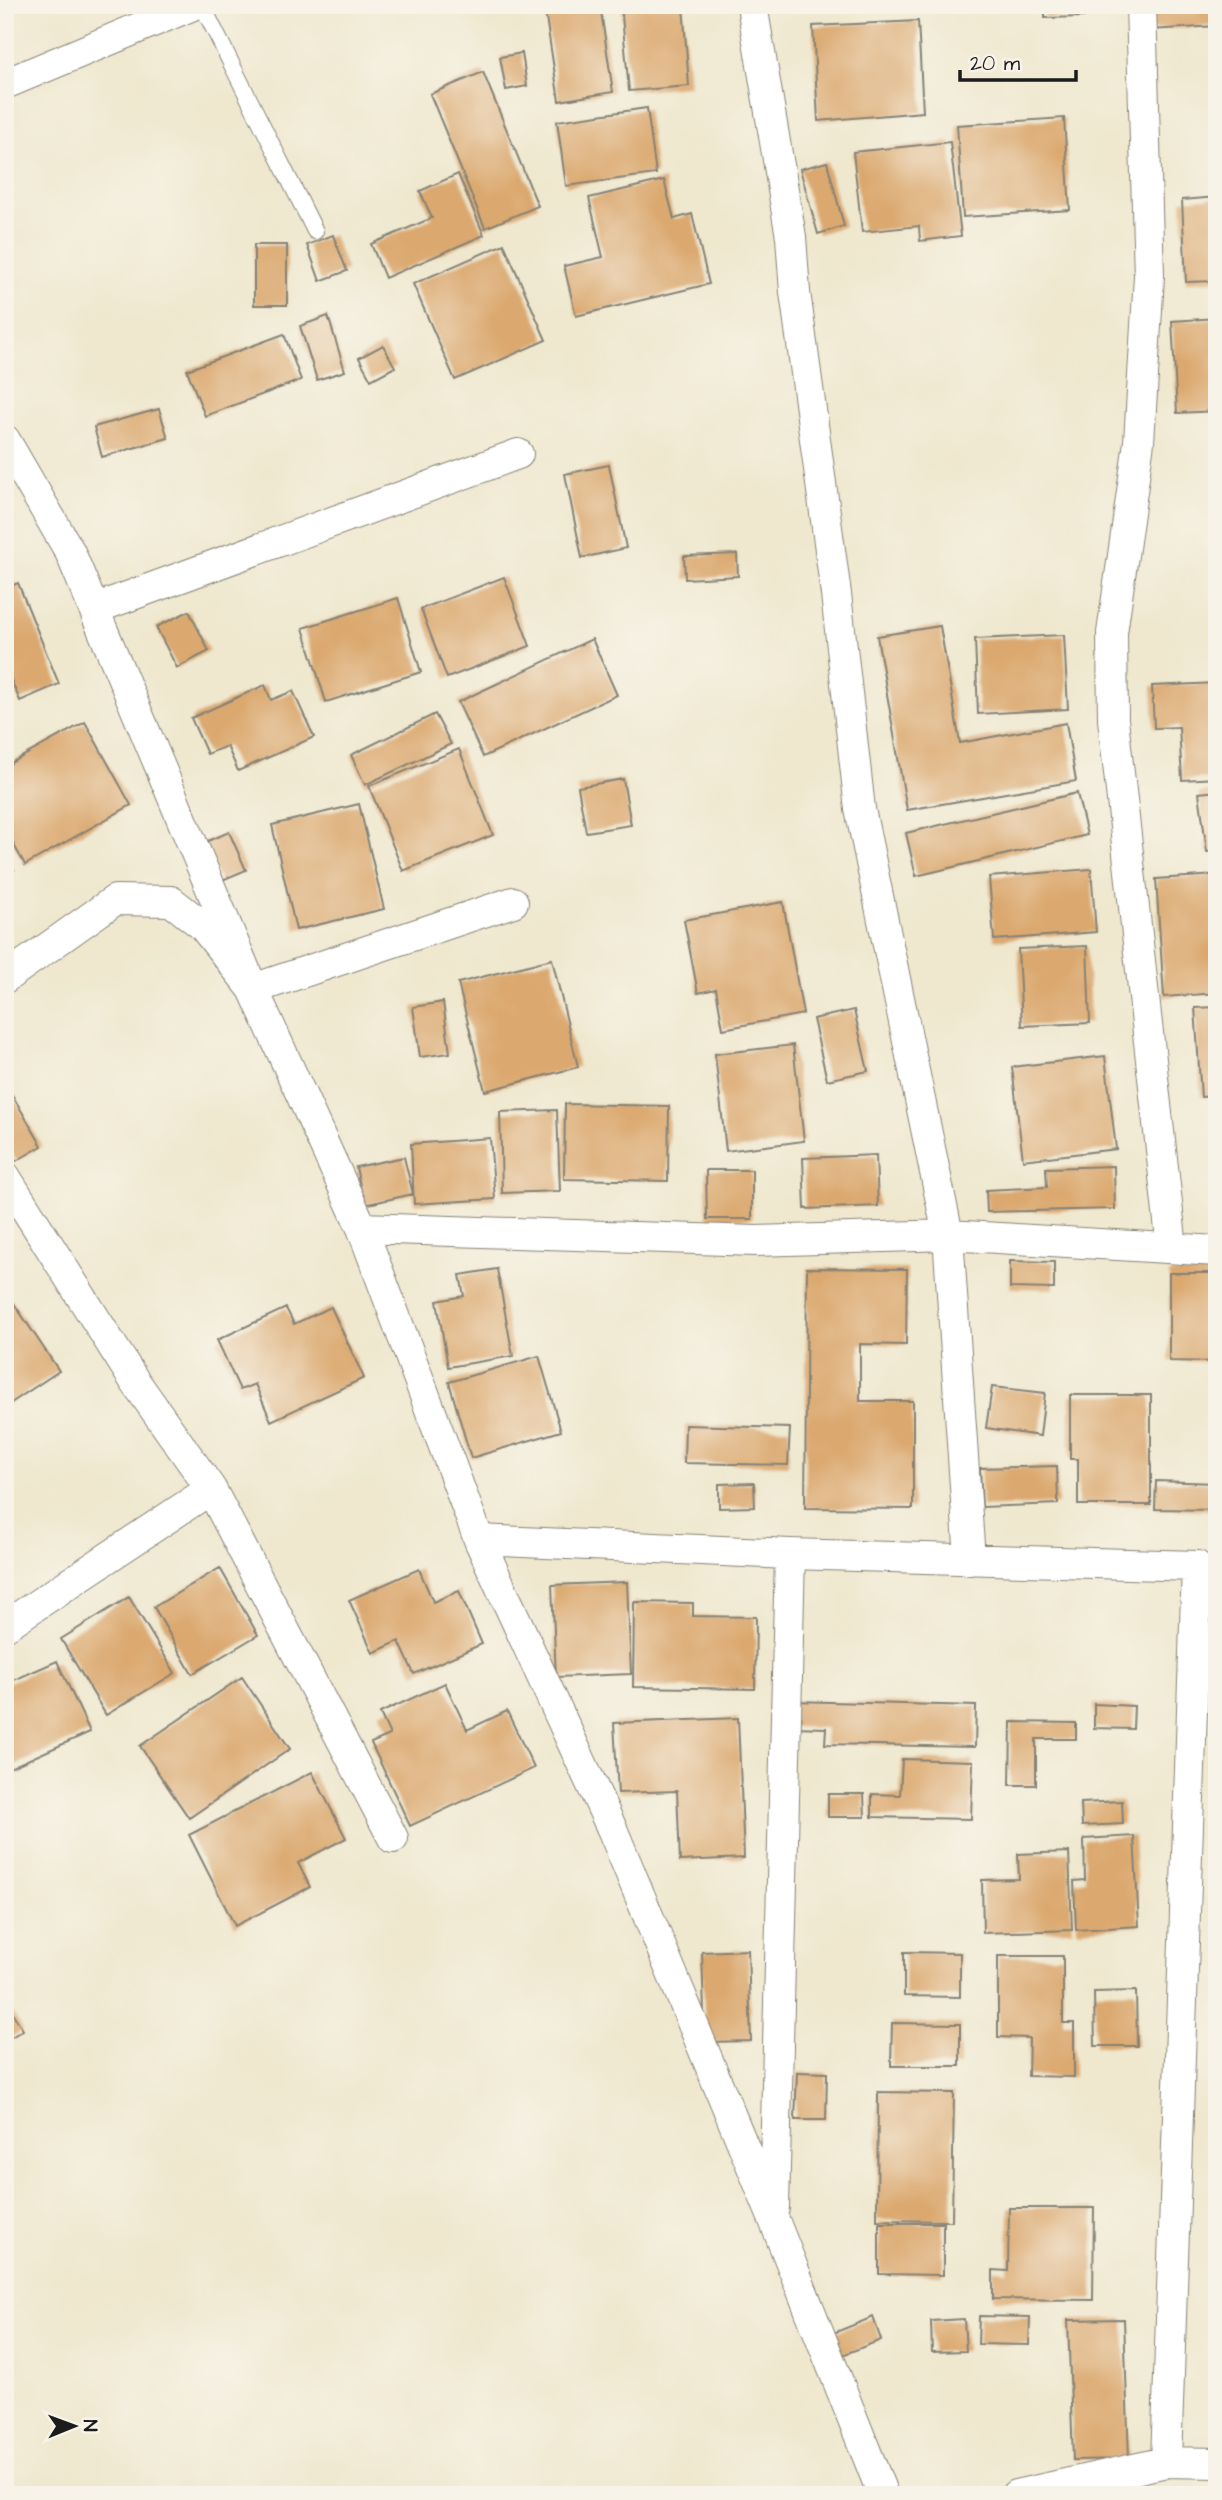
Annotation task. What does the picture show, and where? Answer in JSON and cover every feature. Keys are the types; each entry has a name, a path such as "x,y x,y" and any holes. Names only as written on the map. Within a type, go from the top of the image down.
{"street":[{"path":"5,85 193,5"},
{"path":"752,5 791,237 860,809 948,1235 970,1560"},
{"path":"1141,5 1149,276 1139,442 1112,633 1113,719 1172,1248"},
{"path":"5,439 70,552 253,989 362,1228 479,1540 612,1831 774,2220 883,2495"},
{"path":"94,609 518,454"},
{"path":"5,978 115,901 171,901 203,926 253,989"},
{"path":"253,989 513,902"},
{"path":"5,1176 134,1380 211,1489 393,1838"},
{"path":"362,1228 756,1241 948,1235 1217,1251"},
{"path":"5,1626 211,1489"},
{"path":"479,1540 790,1554 1207,1566 1166,2462"},
{"path":"774,2220 790,1554"},
{"path":"1016,2495 1166,2462 1217,2463"}],"lane":[{"path":"201,5 314,231"}],"building":[{"path":"580,5 600,5 613,92 559,101 545,11"},
{"path":"621,5 683,5 689,86 629,91"},
{"path":"1045,5 1084,5 1084,17 1045,18"},
{"path":"1149,5 1217,5 1217,26 1150,30"},
{"path":"918,21 923,112 818,121 813,26"},
{"path":"522,53 527,86 506,90 500,57"},
{"path":"483,72 538,206 485,228 430,94"},
{"path":"647,108 656,174 566,186 557,121"},
{"path":"1064,118 1070,210 963,217 957,125"},
{"path":"950,142 961,236 920,241 919,226 862,232 853,152"},
{"path":"827,162 844,226 818,234 800,169"},
{"path":"458,174 484,235 385,278 371,244 432,218 420,191"},
{"path":"664,180 674,219 692,214 709,284 576,316 564,266 603,257 589,198"},
{"path":"1217,197 1217,281 1186,282 1182,200"},
{"path":"333,235 347,271 320,281 307,245"},
{"path":"504,244 546,340 455,380 413,284"},
{"path":"254,245 287,245 287,305 254,305"},
{"path":"328,316 345,371 317,380 300,326"},
{"path":"1217,318 1217,411 1177,413 1172,321"},
{"path":"284,334 301,380 205,416 187,370"},
{"path":"383,345 395,367 371,380 359,358"},
{"path":"159,409 168,438 102,457 94,427"},
{"path":"609,465 626,548 582,558 565,474"},
{"path":"737,554 738,576 685,579 684,556"},
{"path":"504,577 530,646 447,678 421,609"},
{"path":"18,583 59,684 20,701 5,666 5,588"},
{"path":"398,598 421,672 326,702 303,628"},
{"path":"189,611 209,651 177,668 156,627"},
{"path":"940,626 960,743 1066,723 1076,781 907,810 877,636"},
{"path":"1064,635 1068,709 978,714 975,639"},
{"path":"592,639 617,695 483,757 458,702"},
{"path":"1217,683 1217,778 1182,780 1179,727 1154,728 1152,686"},
{"path":"265,685 271,700 293,691 314,737 238,771 227,746 207,754 191,718"},
{"path":"435,714 451,744 365,785 351,755"},
{"path":"85,722 131,805 25,865 5,829 5,766"},
{"path":"459,749 493,835 403,871 369,786"},
{"path":"623,779 631,825 586,832 578,787"},
{"path":"1217,791 1217,851 1207,852 1199,793"},
{"path":"1077,793 1087,835 916,876 906,833"},
{"path":"359,804 384,909 296,930 272,825"},
{"path":"229,832 246,870 220,881 203,843"},
{"path":"5,857 14,870 5,877"},
{"path":"1091,869 1096,932 994,940 989,877"},
{"path":"1217,875 1217,993 1164,997 1156,879"},
{"path":"783,902 803,1014 723,1029 716,989 698,993 684,920"},
{"path":"1087,946 1090,1023 1022,1026 1018,949"},
{"path":"552,959 578,1067 485,1091 458,983"},
{"path":"443,1002 450,1053 420,1057 413,1007"},
{"path":"1217,1007 1217,1096 1201,1097 1195,1008"},
{"path":"854,1010 868,1071 827,1080 813,1019"},
{"path":"793,1045 804,1141 726,1151 715,1054"},
{"path":"1105,1056 1116,1149 1023,1160 1012,1067"},
{"path":"11,1093 42,1146 16,1161 5,1142 5,1096"},
{"path":"565,1104 669,1106 668,1181 564,1179"},
{"path":"557,1110 560,1191 502,1193 500,1112"},
{"path":"490,1138 495,1199 414,1204 411,1144"},
{"path":"876,1155 878,1206 805,1209 803,1158"},
{"path":"404,1157 413,1194 364,1205 356,1167"},
{"path":"1114,1166 1115,1209 987,1212 986,1190 1047,1187 1046,1168"},
{"path":"706,1170 752,1170 752,1219 707,1219"},
{"path":"1010,1261 1054,1262 1054,1289 1010,1288"},
{"path":"807,1268 907,1269 906,1345 860,1344 860,1401 913,1401 913,1509 805,1508"},
{"path":"497,1269 513,1356 448,1367 437,1301 464,1296 460,1275"},
{"path":"1169,1273 1217,1273 1217,1362 1169,1361"},
{"path":"5,1290 59,1371 5,1407"},
{"path":"331,1307 364,1378 271,1421 255,1384 240,1390 217,1340 286,1308 294,1324"},
{"path":"539,1356 561,1431 471,1458 449,1382"},
{"path":"992,1387 1045,1393 1040,1436 986,1428"},
{"path":"1070,1395 1151,1395 1151,1505 1078,1505 1078,1459 1070,1459"},
{"path":"685,1425 790,1428 788,1465 684,1463"},
{"path":"1057,1466 1058,1504 982,1507 980,1468"},
{"path":"1156,1481 1217,1483 1217,1510 1155,1509"},
{"path":"754,1483 755,1507 719,1508 719,1484"},
{"path":"220,1568 258,1635 192,1674 154,1607"},
{"path":"419,1569 433,1602 459,1591 482,1644 414,1674 399,1641 373,1653 349,1600"},
{"path":"627,1582 631,1674 556,1677 552,1585"},
{"path":"129,1597 175,1673 106,1715 61,1639"},
{"path":"634,1602 693,1603 693,1616 756,1617 755,1689 633,1687"},
{"path":"57,1661 90,1732 5,1770 5,1684"},
{"path":"242,1677 290,1749 189,1818 140,1746"},
{"path":"445,1683 467,1730 507,1711 534,1768 410,1826 371,1743 390,1735 380,1713"},
{"path":"793,1701 976,1706 975,1747 825,1744 826,1728 792,1727"},
{"path":"1094,1704 1134,1706 1133,1729 1094,1728"},
{"path":"738,1718 744,1858 680,1861 677,1791 618,1793 614,1723"},
{"path":"1011,1722 1076,1723 1076,1739 1036,1739 1036,1785 1010,1785"},
{"path":"902,1759 973,1761 971,1819 872,1817 872,1794 900,1795"},
{"path":"312,1772 346,1838 298,1863 310,1887 235,1926 189,1835"},
{"path":"828,1794 864,1794 865,1817 828,1817"},
{"path":"1122,1801 1123,1824 1082,1826 1081,1803"},
{"path":"1134,1836 1139,1926 1076,1930 1074,1881 1085,1880 1084,1839"},
{"path":"1069,1852 1072,1930 983,1933 982,1880 1019,1879 1018,1854"},
{"path":"748,1950 751,2041 705,2042 702,1952"},
{"path":"904,1952 960,1953 960,1997 904,1996"},
{"path":"998,1956 1063,1956 1063,2023 1074,2023 1074,2077 1028,2076 1029,2038 998,2037"},
{"path":"1136,1991 1137,2046 1095,2046 1094,1992"},
{"path":"5,2001 23,2030 5,2041"},
{"path":"892,2023 960,2024 960,2066 891,2066"},
{"path":"797,2072 827,2073 826,2120 795,2120"},
{"path":"878,2092 954,2093 952,2221 877,2220"},
{"path":"1009,2208 1094,2208 1093,2300 993,2299 993,2270 1008,2271"},
{"path":"879,2223 943,2223 943,2275 879,2274"},
{"path":"979,2316 1030,2317 1029,2345 978,2344"},
{"path":"873,2317 881,2340 835,2358 826,2336"},
{"path":"964,2319 966,2351 932,2352 931,2321"},
{"path":"1124,2319 1129,2459 1073,2460 1068,2320"}]}
